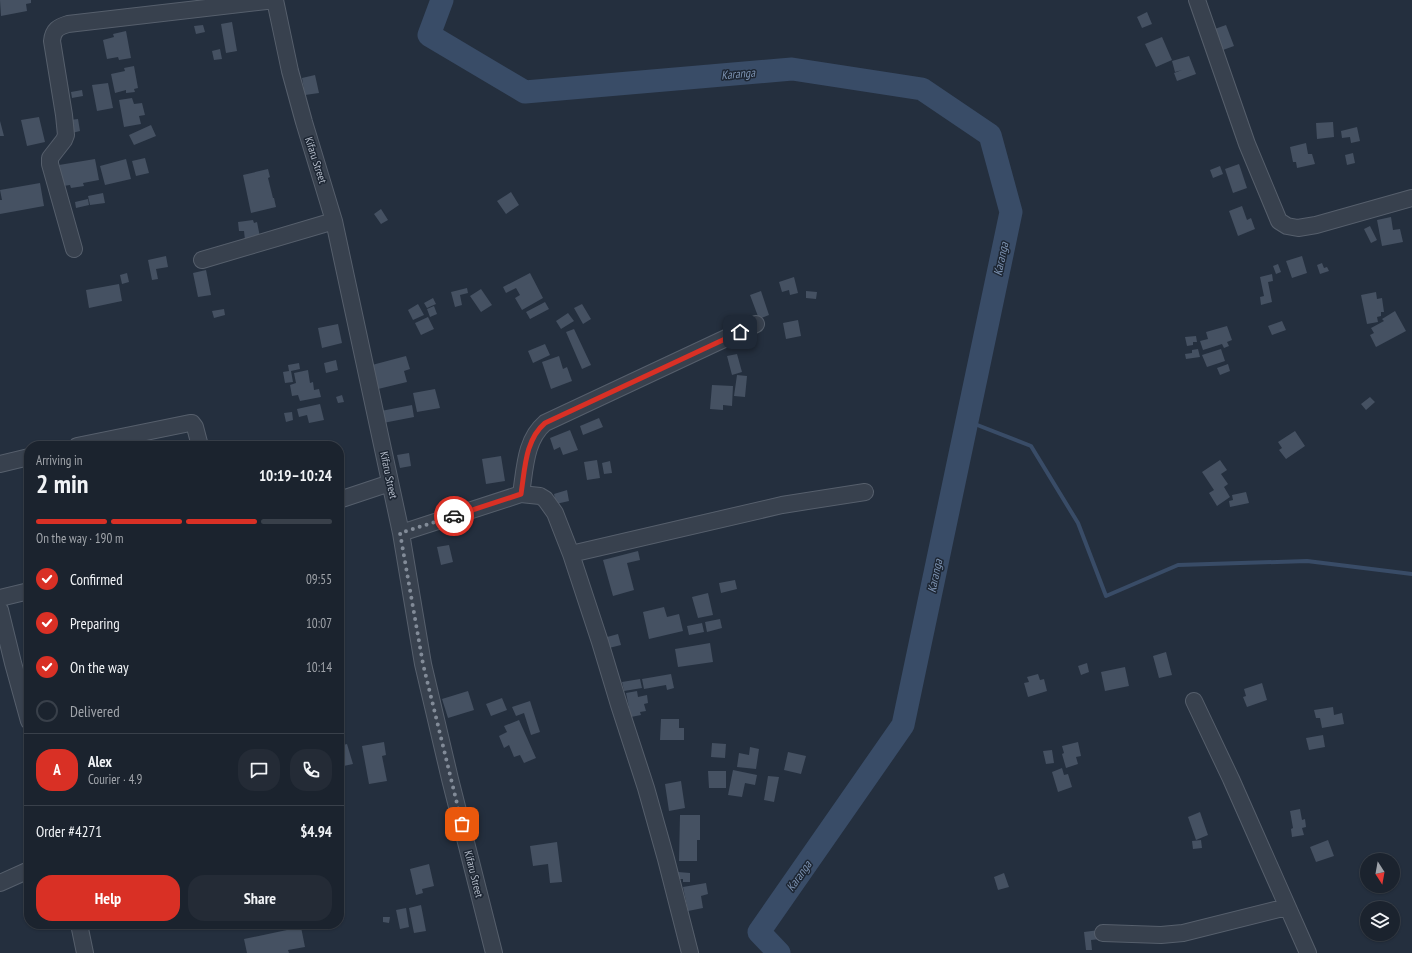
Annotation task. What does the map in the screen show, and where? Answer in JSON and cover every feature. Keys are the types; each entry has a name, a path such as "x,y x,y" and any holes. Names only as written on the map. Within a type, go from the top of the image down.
{"street":[{"path":"74,249 50,164 50,158 64,140 66,135 52,41 55,30 68,24 275,0"},
{"name":"Kifaru Street","path":"275,0 290,71 334,221 390,483 423,664 494,953"},
{"path":"1197,0 1247,144 1279,220 1287,226 1298,228 1316,225 1412,198"},
{"path":"202,260 334,221"},
{"path":"521,494 530,445 534,435 545,423 756,324"},
{"path":"102,441 190,423 195,427 199,441"},
{"path":"0,464 24,458"},
{"path":"344,498 390,483"},
{"path":"571,554 782,506 865,492"},
{"path":"400,533 521,494 540,496 545,499 555,512 571,554 646,788 690,953"},
{"path":"0,598 24,591"},
{"path":"0,610 24,703"},
{"path":"1194,701 1231,779 1308,953"},
{"path":"0,883 24,872"},
{"path":"1103,933 1161,935 1183,933 1287,907"},
{"path":"80,929 85,953"}],"building":[{"path":"0,0 31,0 31,3 26,4 27,11 1,16"},
{"path":"1147,12 1152,24 1142,28 1137,17"},
{"path":"232,22 237,51 226,53 221,24"},
{"path":"203,25 205,32 196,34 194,26"},
{"path":"1226,25 1234,46 1223,50 1209,31"},
{"path":"126,31 131,58 119,60 118,57 107,59 103,40 114,37 113,34"},
{"path":"1162,37 1172,60 1156,67 1145,44"},
{"path":"220,49 222,59 214,60 212,51"},
{"path":"1189,56 1196,74 1177,81 1174,73 1182,70 1175,72 1172,61"},
{"path":"134,66 138,88 134,89 135,92 126,93 126,90 115,93 111,74 125,71 124,68"},
{"path":"315,75 319,93 305,95 302,78"},
{"path":"108,83 113,108 97,111 92,85"},
{"path":"82,90 83,96 72,98 71,92"},
{"path":"132,98 134,104 142,103 145,115 139,116 141,124 124,127 119,100"},
{"path":"39,117 45,142 27,146 21,120"},
{"path":"78,119 80,131 72,133 70,120"},
{"path":"0,121 4,136 0,136"},
{"path":"1333,122 1334,137 1317,139 1316,123"},
{"path":"151,125 156,136 134,145 129,135"},
{"path":"1357,127 1360,141 1351,143 1350,137 1342,138 1341,131"},
{"path":"1306,143 1308,154 1312,154 1315,164 1297,168 1296,162 1293,162 1290,147"},
{"path":"1353,153 1355,163 1347,165 1345,155"},
{"path":"145,158 149,173 136,176 132,161"},
{"path":"95,159 99,180 83,183 84,186 71,188 70,185 63,186 59,165"},
{"path":"126,159 131,179 105,185 100,166"},
{"path":"1239,164 1247,188 1233,193 1225,169"},
{"path":"1220,166 1223,174 1213,178 1210,170"},
{"path":"268,169 270,177 268,178 276,207 251,213 243,175"},
{"path":"40,183 44,206 0,214 0,200 2,200 0,190"},
{"path":"511,192 519,205 506,214 497,201"},
{"path":"103,193 105,203 90,205 88,196"},
{"path":"88,199 89,205 76,208 75,202"},
{"path":"1242,206 1247,220 1251,218 1255,229 1238,236 1229,211"},
{"path":"381,209 388,220 381,224 374,214"},
{"path":"1391,217 1393,230 1400,229 1403,242 1382,246 1377,220"},
{"path":"253,220 254,223 257,222 260,237 245,240 244,231 239,231 238,222"},
{"path":"1370,226 1377,240 1371,243 1364,229"},
{"path":"166,256 168,267 156,269 158,279 152,280 148,260"},
{"path":"1302,256 1307,273 1292,278 1286,261"},
{"path":"1322,263 1324,268 1327,267 1329,271 1320,274 1317,265"},
{"path":"1278,264 1281,272 1276,274 1273,266"},
{"path":"206,270 211,295 198,297 193,273"},
{"path":"127,273 129,282 122,284 120,275"},
{"path":"530,273 543,298 522,310 515,298 520,295 516,288 506,293 503,287"},
{"path":"1272,274 1273,281 1268,282 1272,302 1261,305 1260,297 1264,296 1260,277"},
{"path":"794,277 798,293 790,295 789,290 782,292 779,282"},
{"path":"119,284 122,301 89,308 86,290"},
{"path":"467,288 468,293 460,295 462,305 455,307 451,292"},
{"path":"481,289 492,305 481,312 470,296"},
{"path":"761,291 769,315 759,319 750,295"},
{"path":"806,291 817,292 816,299 806,298"},
{"path":"1376,292 1377,299 1382,298 1384,312 1381,312 1381,316 1377,317 1378,322 1367,324 1361,295"},
{"path":"433,298 436,304 427,308 424,303"},
{"path":"545,302 549,309 530,319 526,312"},
{"path":"418,304 424,315 413,320 408,310"},
{"path":"582,304 591,319 583,324 574,308"},
{"path":"434,306 437,314 430,317 427,309"},
{"path":"224,309 225,315 214,318 212,311"},
{"path":"1395,311 1406,331 1376,347 1370,335 1374,333 1371,328 1384,321 1382,319"},
{"path":"568,313 574,321 561,329 556,321"},
{"path":"428,317 434,329 421,335 415,323"},
{"path":"798,320 801,336 786,339 783,323"},
{"path":"1282,321 1286,330 1272,335 1268,326"},
{"path":"338,324 342,343 322,348 318,328"},
{"path":"1227,326 1232,340 1227,342 1229,346 1224,348 1222,344 1203,350 1200,341 1208,339 1206,332"},
{"path":"574,329 591,365 582,369 566,332"},
{"path":"1196,336 1197,342 1193,342 1193,345 1187,346 1185,337"},
{"path":"545,344 550,355 533,363 528,351"},
{"path":"1198,349 1200,357 1186,359 1185,354 1192,353 1192,350"},
{"path":"1221,349 1225,361 1207,367 1202,355"},
{"path":"737,354 742,372 732,375 727,356"},
{"path":"406,356 410,369 404,371 407,382 378,389 372,365"},
{"path":"559,356 563,369 567,367 572,381 551,389 542,362"},
{"path":"336,360 338,370 326,373 324,363"},
{"path":"299,363 300,369 291,371 293,382 285,383 283,372 289,371 288,365"},
{"path":"1228,364 1230,371 1220,375 1217,368"},
{"path":"308,370 310,383 313,382 314,390 319,389 321,397 300,401 298,395 292,396 290,385 296,383 294,373"},
{"path":"737,375 747,376 745,397 734,396"},
{"path":"712,385 733,386 732,406 723,405 723,410 710,409"},
{"path":"435,389 440,408 417,412 413,393"},
{"path":"342,395 344,402 338,403 336,397"},
{"path":"1370,397 1375,402 1366,410 1361,404"},
{"path":"320,404 324,420 309,423 307,415 299,417 297,409"},
{"path":"412,405 414,417 383,423 381,411"},
{"path":"292,412 293,420 286,422 284,413"},
{"path":"599,418 603,427 583,435 580,426"},
{"path":"570,430 578,450 563,455 560,447 554,450 550,438"},
{"path":"1295,431 1305,446 1286,459 1279,450 1282,448 1278,442"},
{"path":"409,453 411,466 400,468 397,455"},
{"path":"501,456 505,481 486,484 482,459"},
{"path":"597,460 600,478 587,480 584,462"},
{"path":"1220,460 1227,470 1221,474 1228,484 1224,487 1230,497 1217,506 1209,493 1214,490 1202,472"},
{"path":"610,461 612,473 604,474 602,463"},
{"path":"567,490 569,501 556,504 554,494"},
{"path":"1246,492 1249,503 1230,507 1229,501 1233,500 1232,495"},
{"path":"449,545 453,562 441,565 437,547"},
{"path":"638,551 640,560 627,563 634,590 613,596 603,560"},
{"path":"735,580 737,589 721,593 719,583"},
{"path":"708,593 713,615 698,618 692,597"},
{"path":"664,607 667,617 679,614 683,631 649,639 643,612"},
{"path":"720,619 722,628 707,632 705,622"},
{"path":"702,623 704,632 689,635 687,626"},
{"path":"618,634 621,645 609,648 607,637"},
{"path":"710,643 713,662 678,667 675,649"},
{"path":"1166,652 1172,675 1159,678 1153,656"},
{"path":"1087,663 1089,672 1081,675 1078,666"},
{"path":"1125,667 1129,686 1105,691 1101,672"},
{"path":"671,674 674,688 667,690 666,685 644,689 642,679"},
{"path":"1038,674 1040,680 1044,679 1047,691 1028,697 1024,683 1029,682 1027,677"},
{"path":"640,679 642,688 624,691 622,682"},
{"path":"1262,683 1267,700 1247,707 1243,697 1246,696 1244,689"},
{"path":"468,691 474,710 448,718 442,699"},
{"path":"637,691 638,697 647,695 648,703 644,704 646,711 640,712 641,715 631,717 626,693"},
{"path":"502,698 507,710 491,716 486,704"},
{"path":"530,701 540,732 531,735 524,713 516,716 512,707"},
{"path":"1333,707 1334,715 1342,713 1344,724 1322,728 1320,718 1316,718 1314,710"},
{"path":"661,719 679,719 679,728 684,728 684,740 660,740"},
{"path":"519,720 536,758 524,763 520,755 514,757 509,745 504,748 499,736 507,732 504,726"},
{"path":"1323,735 1325,747 1309,750 1306,738"},
{"path":"384,742 386,755 382,756 387,781 369,784 362,746"},
{"path":"1078,742 1081,756 1076,757 1078,764 1066,768 1062,754 1064,753 1062,746"},
{"path":"712,743 726,744 725,758 711,757"},
{"path":"347,744 353,764 344,766 344,745"},
{"path":"750,747 759,749 756,769 737,767 739,753 749,755"},
{"path":"1052,750 1054,763 1046,764 1043,751"},
{"path":"788,752 806,756 801,774 784,770"},
{"path":"1062,768 1064,775 1068,774 1072,787 1058,792 1052,772"},
{"path":"733,770 757,775 755,785 745,783 742,797 728,795"},
{"path":"708,771 726,771 726,788 709,788"},
{"path":"768,776 779,777 774,802 764,800"},
{"path":"681,781 685,808 669,811 665,784"},
{"path":"1300,809 1302,820 1305,819 1306,827 1302,828 1304,835 1292,837 1291,829 1293,828 1290,811"},
{"path":"1200,812 1208,835 1196,840 1188,817"},
{"path":"680,815 700,815 700,840 697,840 697,861 679,861"},
{"path":"1201,840 1202,848 1193,849 1192,841"},
{"path":"1328,840 1334,856 1316,862 1310,847"},
{"path":"557,842 562,882 550,883 548,864 533,866 530,846"},
{"path":"429,864 434,886 422,889 423,893 416,895 410,869"},
{"path":"678,872 690,873 690,882 683,882 683,879 678,879"},
{"path":"1004,873 1009,887 998,890 994,877"},
{"path":"706,883 708,894 701,896 703,908 688,911 683,887"},
{"path":"421,905 426,931 414,933 409,908"},
{"path":"406,908 409,927 400,929 396,910"},
{"path":"383,917 390,917 389,923 383,922"},
{"path":"292,929 301,929 305,947 288,950 289,953 247,953 244,939"},
{"path":"1099,930 1100,939 1091,940 1092,950 1086,950 1084,932"}],"waterway":[{"name":"Karanga","path":"442,0 429,35 525,92 792,69 922,89 990,135 1011,212 903,725 759,932 779,953"},
{"path":"967,421 1031,446 1078,523 1106,596 1178,565 1307,561 1412,574"}],"way so far":[{"path":"454,516 400,533 423,664 462,824"}],"route":[{"path":"454,516 521,494 530,445 534,435 545,423 740,332"}]}
